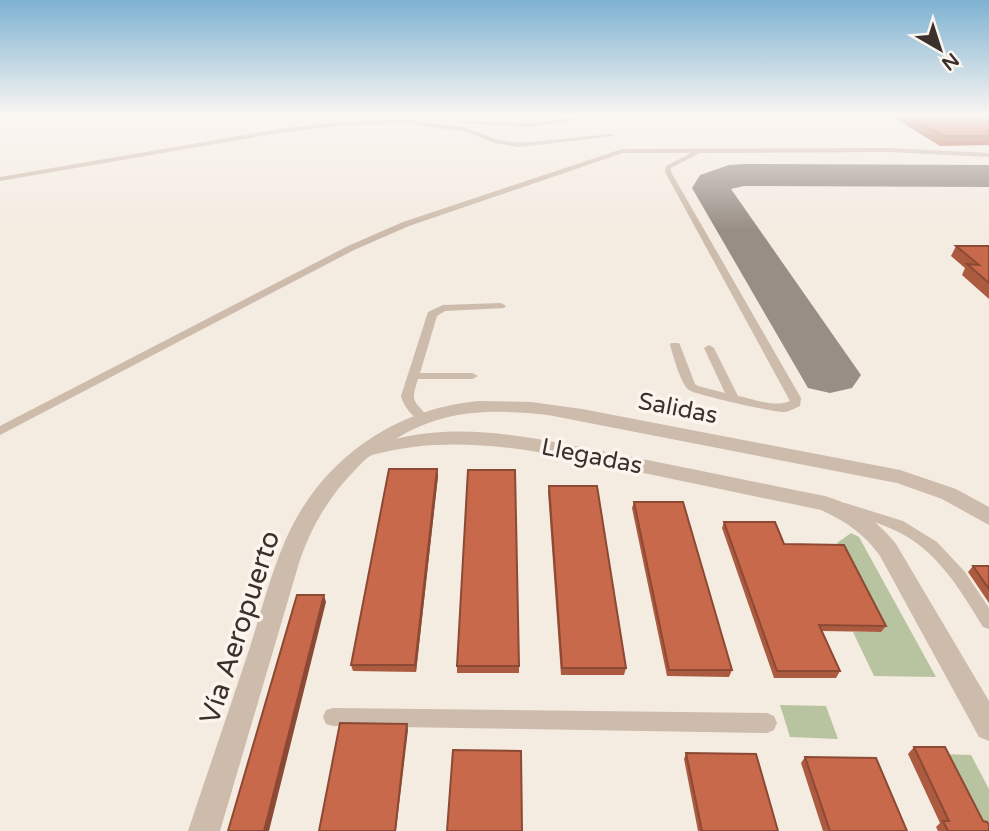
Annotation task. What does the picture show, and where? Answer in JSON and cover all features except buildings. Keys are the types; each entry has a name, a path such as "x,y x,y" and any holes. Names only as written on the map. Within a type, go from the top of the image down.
{"street":[{"name":"Salidas","path":"358,457 394,432 423,418 447,411 483,407 549,410 582,414 900,477 949,494 989,517"},
{"name":"Llegadas","path":"358,457 378,449 421,440 460,438 504,441 825,503 853,516 883,542 989,727"},
{"name":"Vía Aeropuerto","path":"204,831 297,539 322,494 335,477 358,457"}],"lane":[{"path":"0,173 124,153"},
{"path":"0,179 152,153"},
{"path":"0,431 351,248 407,224 601,153"},
{"path":"675,345 691,386 700,392 775,408 785,408 796,403 668,172 668,167 675,161 694,153"},
{"path":"945,153 989,155"},
{"path":"423,418 408,402 407,396 432,314 443,308 501,306"},
{"path":"709,348 734,399"},
{"path":"412,376 472,376"},
{"name":"Llegadas","path":"825,503 883,519 929,542 951,563 989,622"},
{"path":"333,718 767,723"}],"green space":[{"path":"851,533 859,537 936,677 874,676 853,632 881,632 837,543"},
{"path":"780,705 826,706 838,739 790,737"},
{"path":"938,754 971,755 989,789 989,831"}],"taxiway":[{"path":"830,375 711,188 713,183 729,176 744,175 989,176"}]}
